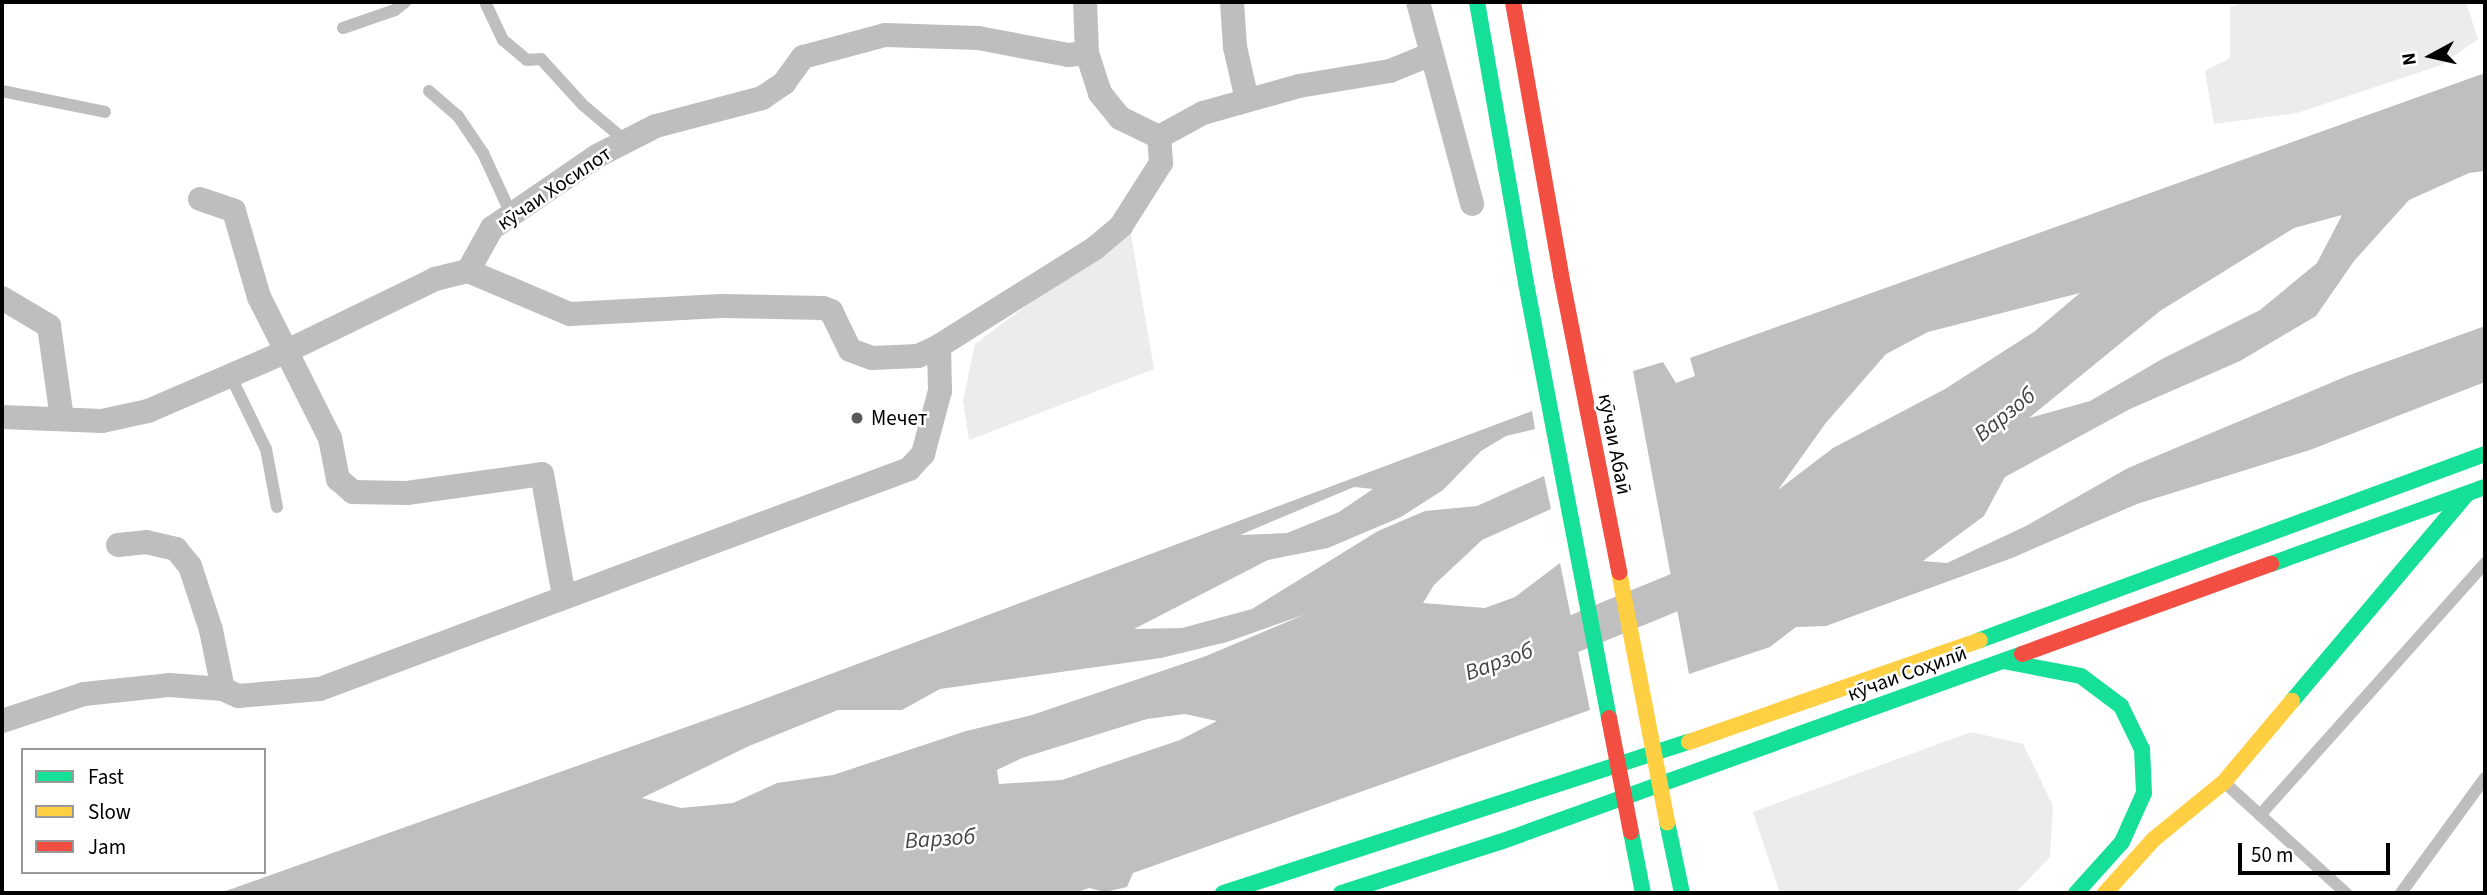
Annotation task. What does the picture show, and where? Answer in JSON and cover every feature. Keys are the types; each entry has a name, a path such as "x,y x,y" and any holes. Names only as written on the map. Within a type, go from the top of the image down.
{"main road":[{"path":"1477,2 1526,283 1643,893"},
{"name":"кӯчаи Абаӣ","path":"1513,2 1561,275 1682,893"},
{"path":"1223,893 1798,707 2485,454"},
{"name":"кӯчаи Соҳилӣ","path":"1341,893 1447,860 2485,487"},
{"path":"2105,893 2154,839 2224,782 2467,493"},
{"path":"2003,661 2081,676 2120,706 2142,749 2144,793 2122,842 2076,893"},
{"path":"1427,885 1447,860"}],"street":[{"path":"1085,2 1087,53 1100,93 1120,118 1159,137"},
{"path":"1231,2 1235,47 1247,100"},
{"path":"1418,2 1429,55 1472,204"},
{"name":"кӯчаи Хосилот","path":"468,271 492,228 511,214 656,126 762,98 784,83 803,57 885,35 978,38 1068,55 1087,53"},
{"path":"1159,137 1203,113 1300,86 1390,71 1429,55"},
{"path":"2,417 126,418 288,351 435,279 468,271 570,314 721,306 823,308 831,311 850,350 872,358 918,356 1034,289 1121,226 1161,163 1159,137"},
{"path":"200,199 234,211 259,297 330,438 338,479 353,492 407,493 542,474 564,596"},
{"path":"2,298 49,326 62,419"},
{"path":"2,721 83,694 169,685 223,689 238,696 320,689 909,469 923,454 940,391 939,346"},
{"path":"117,545 146,542 176,549 190,566 211,630 223,689"}],"lane":[{"path":"343,28 396,10 405,2"},
{"path":"485,2 503,40 527,60 541,59 583,106 626,142"},
{"path":"429,91 458,116 483,153 511,214"},
{"path":"2,92 105,112"},
{"path":"230,375 266,449 277,507"},
{"path":"2260,815 2485,563"},
{"path":"2401,893 2485,778"},
{"path":"2224,782 2346,893"}],"shaded area":[{"path":"2244,2 2466,2 2478,39 2441,65 2297,113 2214,124 2205,71 2230,58 2230,7"},
{"path":"1130,229 1154,369 969,440 963,401 975,344"},
{"path":"1971,732 2023,744 2053,806 2050,857 2015,893 1780,893 1753,812"}],"water":[{"path":"2485,73 2485,171 2469,173 2409,200 2354,261 2316,316 2240,361 2130,409 2005,477 1984,516 1923,561 1947,563 2026,526 2128,468 2347,376 2485,326 2485,382 2310,450 2137,504 2012,558 1826,626 1796,627 1770,647 1689,674 1633,371 1663,362 1676,383 1695,376 1690,358","holes":["2342,215 2317,263 2260,310 2162,359 2090,401 2029,418 2160,311 2294,228","2080,293 2035,331 1945,389 1833,448 1778,490 1825,424 1886,354 1928,332"]},
{"path":"1532,411 1535,429 1506,436 1481,451 1443,490 1401,517 1328,548 1268,560 1134,629 1182,628 1252,609 1378,531 1425,511 1477,506 1544,476 1551,509 1482,540 1434,585 1423,603 1485,608 1515,597 1560,563 1590,710 1133,873 1127,887 1105,892 1089,888 1074,893 220,893 751,704","holes":["1354,487 1373,489 1339,512 1287,533 1240,535","1306,614 1206,656 1032,715 966,731 833,775 777,783 733,803 681,808 642,798 749,746 838,710 902,710 940,689 1161,658 1227,642","1185,714 1217,721 1180,740 1062,780 999,784 997,770 1022,758 1147,719"]}],"waterway":[{"name":"Варзоб","path":"1528,652 1721,573"}],"traffic: fast":[{"path":"1477,2 1526,283"},
{"path":"1526,283 1609,718"},
{"path":"1980,640 2485,454"},
{"path":"2271,564 2485,487"},
{"path":"2292,701 2467,494"},
{"path":"1341,893 1500,842 2022,654"},
{"path":"2003,661 2081,676 2121,706 2142,749 2144,793 2122,842 2076,893"},
{"path":"1223,893 1689,742"},
{"path":"1667,822 1682,893"},
{"path":"1631,832 1643,893"}],"traffic: slow":[{"path":"1619,572 1667,822"},
{"path":"1689,742 1980,640"},
{"path":"2105,893 2154,839 2224,782 2292,701"}],"traffic: jam":[{"path":"1513,2 1561,275"},
{"path":"1561,275 1619,572"},
{"path":"2022,654 2271,564"},
{"path":"1609,718 1631,832"}],"place":[{"name":"Мечет","path":"857,418"}]}
